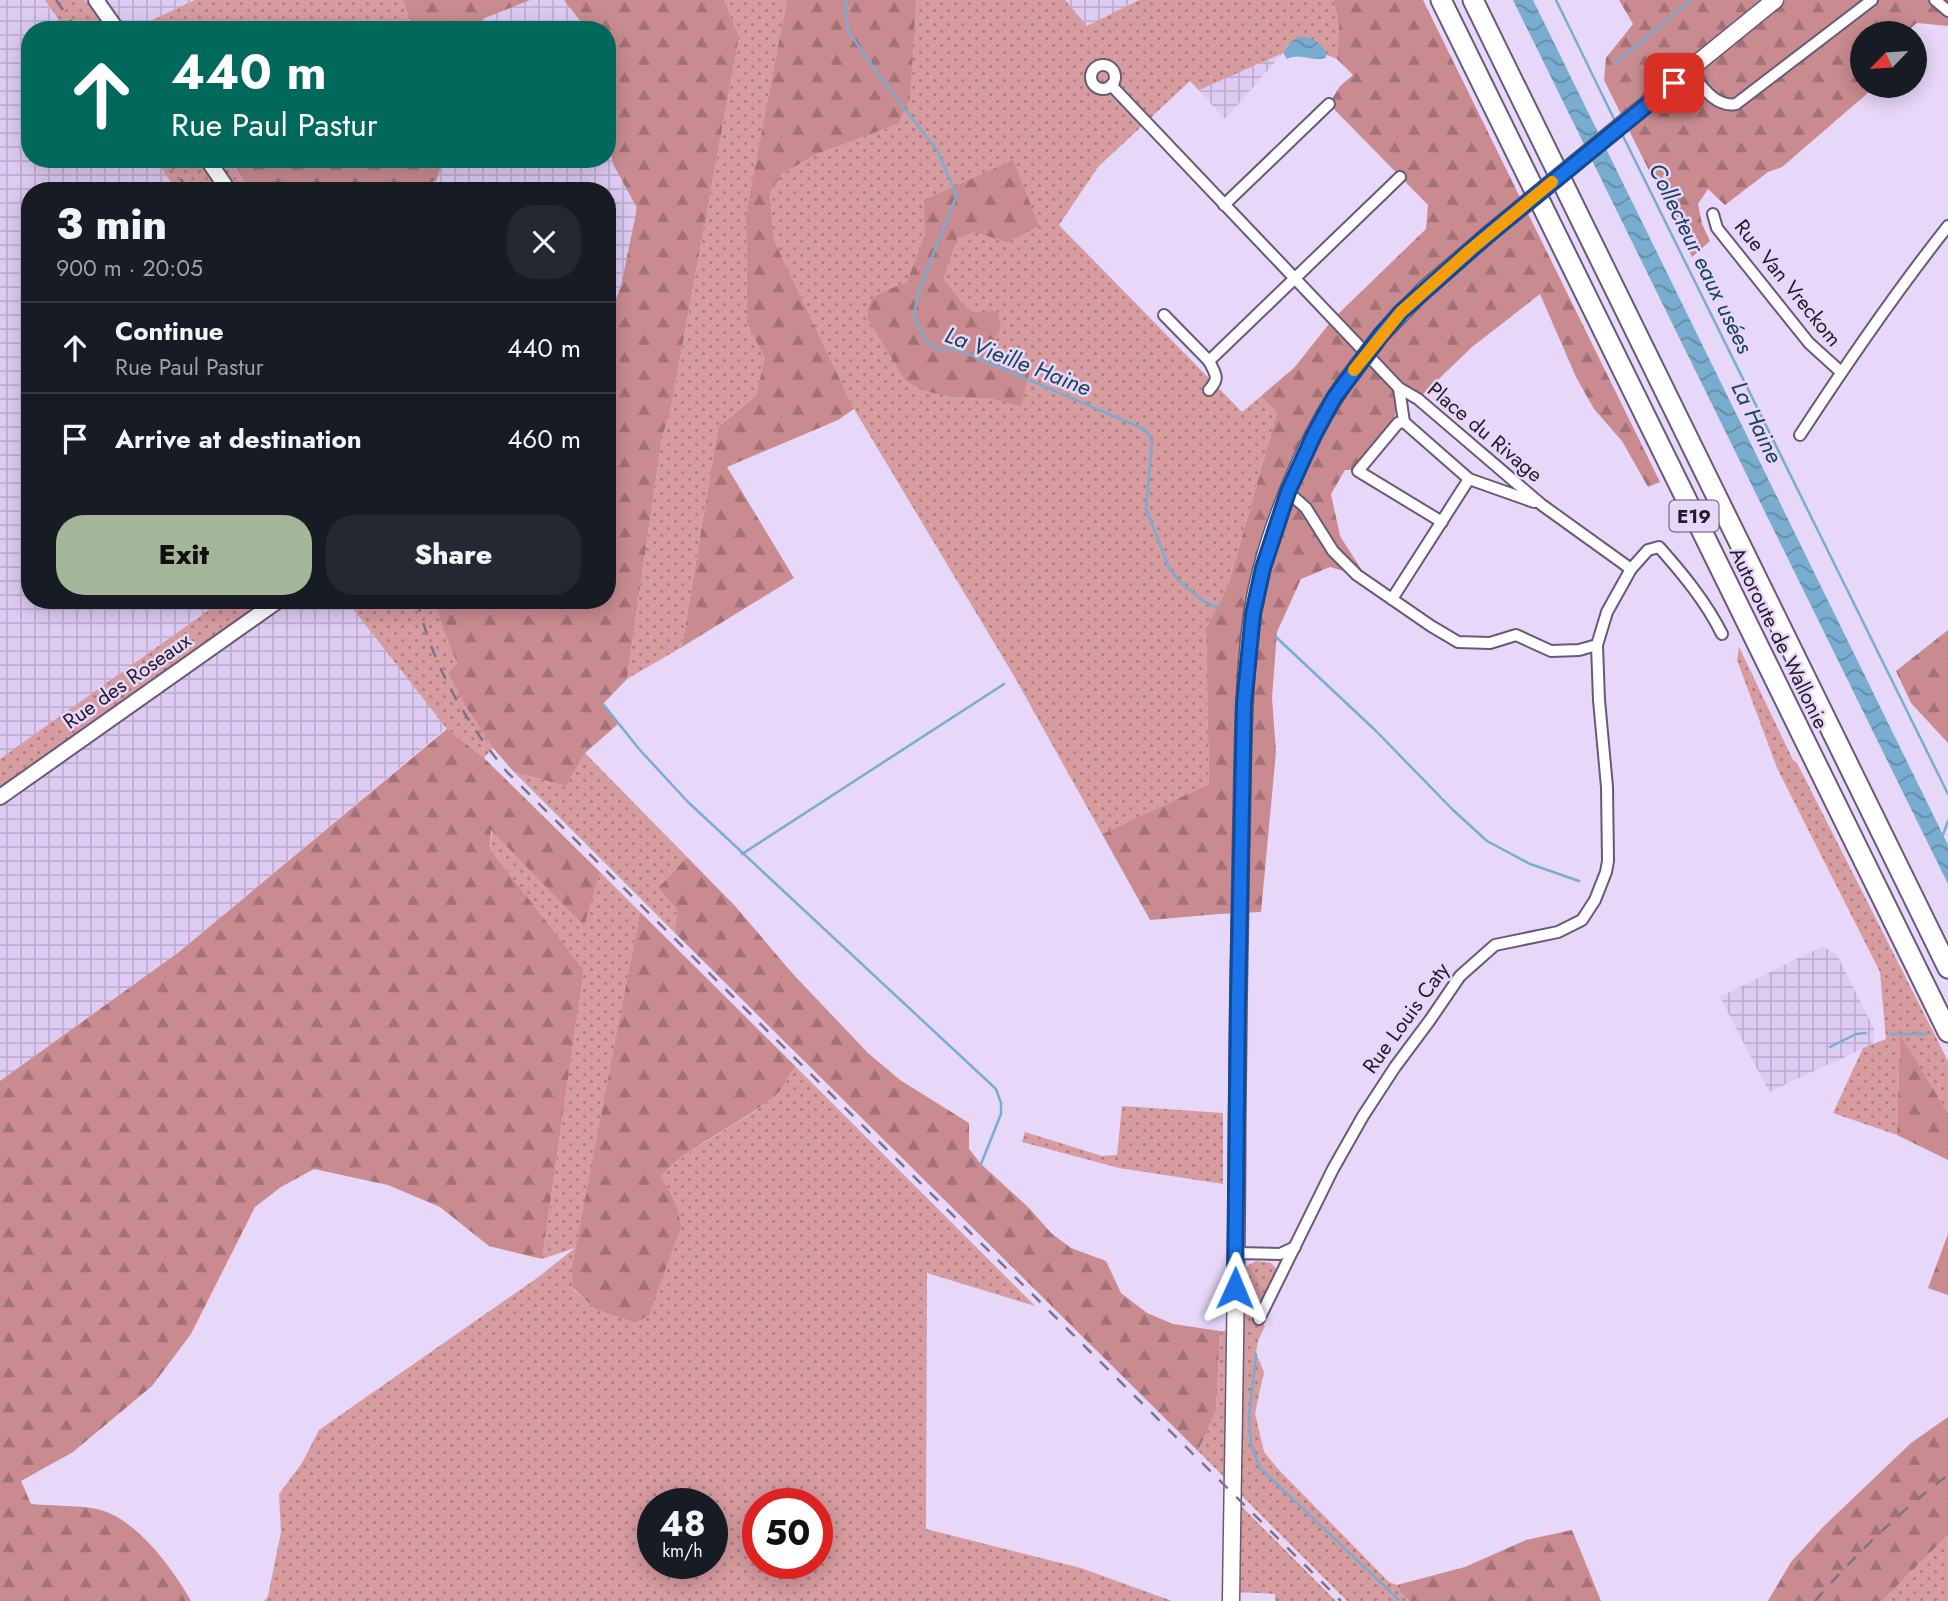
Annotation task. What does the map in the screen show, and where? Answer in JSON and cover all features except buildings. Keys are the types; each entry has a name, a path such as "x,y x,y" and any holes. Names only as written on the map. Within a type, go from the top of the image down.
{"highway":[{"name":"Autoroute de Wallonie","path":"1441,0 1948,1032"},
{"name":"Autoroute de Wallonie","path":"1473,0 1948,968"}],"main road":[{"path":"1231,1601 1244,704 1251,622 1263,568 1288,492 1334,398 1401,312 1489,234 1776,0"}],"street":[{"path":"96,0 111,21"},
{"path":"1689,71 1714,98 1729,106 1736,104 1872,0"},
{"path":"1935,0 1948,11"},
{"path":"1111,85 1399,388"},
{"path":"1224,205 1329,104"},
{"path":"1209,361 1400,177"},
{"name":"Rue Van Vreckom","path":"1713,214 1717,228 1810,343 1841,372"},
{"path":"1800,435 1886,308 1948,226"},
{"path":"1164,315 1209,361 1217,378 1209,390"},
{"name":"Place du Rivage","path":"1399,388 1401,422 1469,479 1542,505"},
{"name":"Place du Rivage","path":"1399,388 1418,399 1542,505"},
{"path":"1401,422 1358,471 1442,522"},
{"path":"1391,599 1469,479"},
{"path":"1288,492 1306,508 1333,551 1357,575 1458,642 1490,643 1516,635 1552,651 1579,650 1597,645"},
{"path":"1542,505 1631,569"},
{"name":"Rue Louis Caty","path":"1259,1318 1363,1116 1460,975 1495,945 1558,932 1576,925 1595,900 1608,861 1607,787 1597,645 1607,612 1631,569 1648,550 1659,547 1692,586 1722,634"},
{"name":"Rue des Roseaux","path":"0,797 266,609"},
{"path":"1236,1253 1280,1254 1295,1247"}],"shaded area":[{"path":"0,0 916,0 616,337 616,182 21,182 21,609 438,609 468,710 179,952 0,1081"},
{"path":"45,0 85,0 100,21 60,21"},
{"path":"195,0 403,0 411,21 150,21"},
{"path":"724,0 787,0 746,213 747,323 766,358 756,396 718,427 682,647 627,679 662,437 670,413 739,38"},
{"path":"916,0 1065,0 1087,26 1139,0 1334,0 1339,27 1337,59 1327,55 1322,47 1288,44 1283,53 1199,90 1190,81 1098,167 1059,225 1242,412 1261,396 1277,413 1228,586 1206,628 1209,784 1102,834 1014,676 854,409 774,240 770,193 782,174 815,155 898,124"},
{"path":"1065,0 1334,0 1337,59 1327,55 1283,53 1225,119 1190,81 1184,86 1087,27"},
{"path":"161,168 234,168 245,182 171,182"},
{"path":"210,609 266,609 0,797 0,759"},
{"path":"353,609 437,609 457,663 448,673 493,748 484,758 447,729"},
{"path":"1739,647 1793,760 1797,763 1948,1061 1948,1113 1900,1036 1897,1135 1833,1113 1863,1048 1886,1039 1880,972 1777,768 1737,660"},
{"path":"585,753 687,857 658,888 677,909 675,933 514,772 566,786"},
{"path":"492,829 583,925 600,872 640,912 577,1246 573,1289 595,1309 635,1323 677,1207 660,1177 687,1154 748,1116 777,1094 796,1067 1035,1306 927,1273 926,1529 1081,1568 1172,1601 264,1601 268,1596 281,1532 279,1494 302,1463 319,1430 537,1278 575,1248 542,1259 584,970 490,849"},
{"path":"1823,946 1837,955 1874,1029 1873,1044 1769,1092 1720,997"},
{"path":"1122,1106 1223,1113 1223,1184 1119,1168 1022,1142 1025,1132 1102,1156 1117,1155"},
{"path":"1256,1261 1271,1263 1278,1271 1255,1319 1265,1326 1256,1353 1264,1372 1255,1413 1264,1452 1389,1582 1397,1585 1409,1601 1347,1601 1238,1492 1243,1274 1245,1267"},
{"path":"1220,1331 1228,1331 1225,1478 1198,1451 1216,1411"},
{"path":"1237,1502 1336,1601 1275,1601 1275,1594 1235,1592"},
{"path":"1948,1535 1948,1601 1882,1601"}],"green space":[{"path":"403,0 530,0 481,21 411,21"},
{"path":"564,0 724,0 739,37 670,413 662,437 627,679 603,704 618,724 585,753 566,786 514,772 493,748 448,673 457,663 437,609 616,609 616,299 637,208 615,168 616,21 580,21"},
{"path":"787,0 916,0 910,98 898,124 815,155 782,174 770,193 774,240 854,409 838,420 727,467 794,578 682,647 718,427 756,396 765,358 747,323 746,213"},
{"path":"1334,0 1423,0 1660,482 1648,487 1622,441 1594,409 1576,377 1540,294 1472,347 1418,399 1399,388 1395,416 1356,470 1345,470 1331,494 1340,536 1361,569 1357,575 1330,567 1301,579 1277,632 1272,698 1276,752 1261,912 1150,920 1102,834 1209,784 1206,628 1228,586 1277,413 1261,396 1294,368 1333,319 1426,229 1428,205 1329,104 1340,86 1353,75 1337,59 1339,27"},
{"path":"1619,0 1948,0 1948,26 1927,24 1927,21 1850,21 1850,98 1862,98 1782,167 1768,172 1725,205 1708,189 1698,204 1702,224 1710,241 1692,257 1604,80 1606,58 1633,24"},
{"path":"1013,160 1039,226 1007,242 974,232 957,238 943,279 973,312 997,311 1001,327 990,348 1032,361 1021,406 990,398 952,397 925,391 906,381 868,320 870,304 878,295 907,282 925,235 924,200"},
{"path":"235,168 441,168 436,181 431,182 245,182"},
{"path":"1948,630 1948,743 1911,703 1896,671"},
{"path":"447,729 484,758 600,872 584,926 491,830 490,849 584,970 542,1259 489,1246 440,1207 388,1185 314,1169 281,1187 255,1207 191,1334 152,1386 73,1452 21,1481 31,1504 94,1508 128,1524 164,1561 191,1601 0,1601 0,1081 179,952"},
{"path":"687,857 868,1053 900,1080 969,1123 969,1149 1051,1233 1071,1248 1106,1261 1121,1293 1147,1313 1173,1324 1220,1331 1216,1411 1198,1451 675,933 677,909 658,888"},
{"path":"640,912 796,1067 777,1094 702,1143 661,1176 677,1207 681,1226 649,1315 635,1323 595,1309 573,1288 572,1268"},
{"path":"1900,1035 1948,1113 1948,1160 1897,1135"},
{"path":"1948,1234 1948,1295 1928,1288"},
{"path":"1948,1417 1948,1535 1882,1601 1768,1601 1791,1562 1824,1526 1911,1443"},
{"path":"1572,1530 1601,1601 1409,1601 1397,1585 1465,1567 1526,1540"}],"water":[{"path":"1513,0 1533,0 1948,845 1948,884"},
{"path":"1304,37 1321,45 1327,55 1325,58 1297,56 1287,59 1283,53 1287,46"}],"waterway":[{"name":"La Vieille Haine","path":"845,0 848,31 937,150 957,195 919,292 914,314 927,342 940,350 954,348 1146,430 1152,441 1146,509 1169,568 1179,581 1203,601 1218,608"},
{"name":"Collecteur eaux usées","path":"1556,0 1616,123"},
{"path":"1616,62 1691,0"},
{"name":"Collecteur eaux usées","path":"1621,132 1948,794"},
{"path":"1276,637 1487,841 1530,864 1579,881"},
{"path":"742,854 1004,684"},
{"path":"603,704 639,749 688,802 996,1089 1001,1103 1001,1114 981,1164"},
{"path":"1942,838 1948,821"},
{"path":"1830,1047 1856,1034 1866,1033"},
{"path":"1891,1034 1926,1034"},
{"path":"1256,1354 1249,1417 1251,1444 1260,1468 1400,1601"}],"railway":[{"path":"56,0 71,21"},
{"path":"173,168 183,182"},
{"path":"420,609 441,670 452,691 477,732 507,772 1341,1601"},
{"path":"1815,1601 1879,1534 1948,1475"}],"slow traffic":[{"path":"1354,370 1401,312 1424,290 1552,182"}],"route":[{"path":"1235,1288 1244,704 1251,622 1263,568 1288,492 1334,398 1401,312 1489,234 1674,83"}],"water label":[{"name":"La Haine","path":"1757,422"}]}
